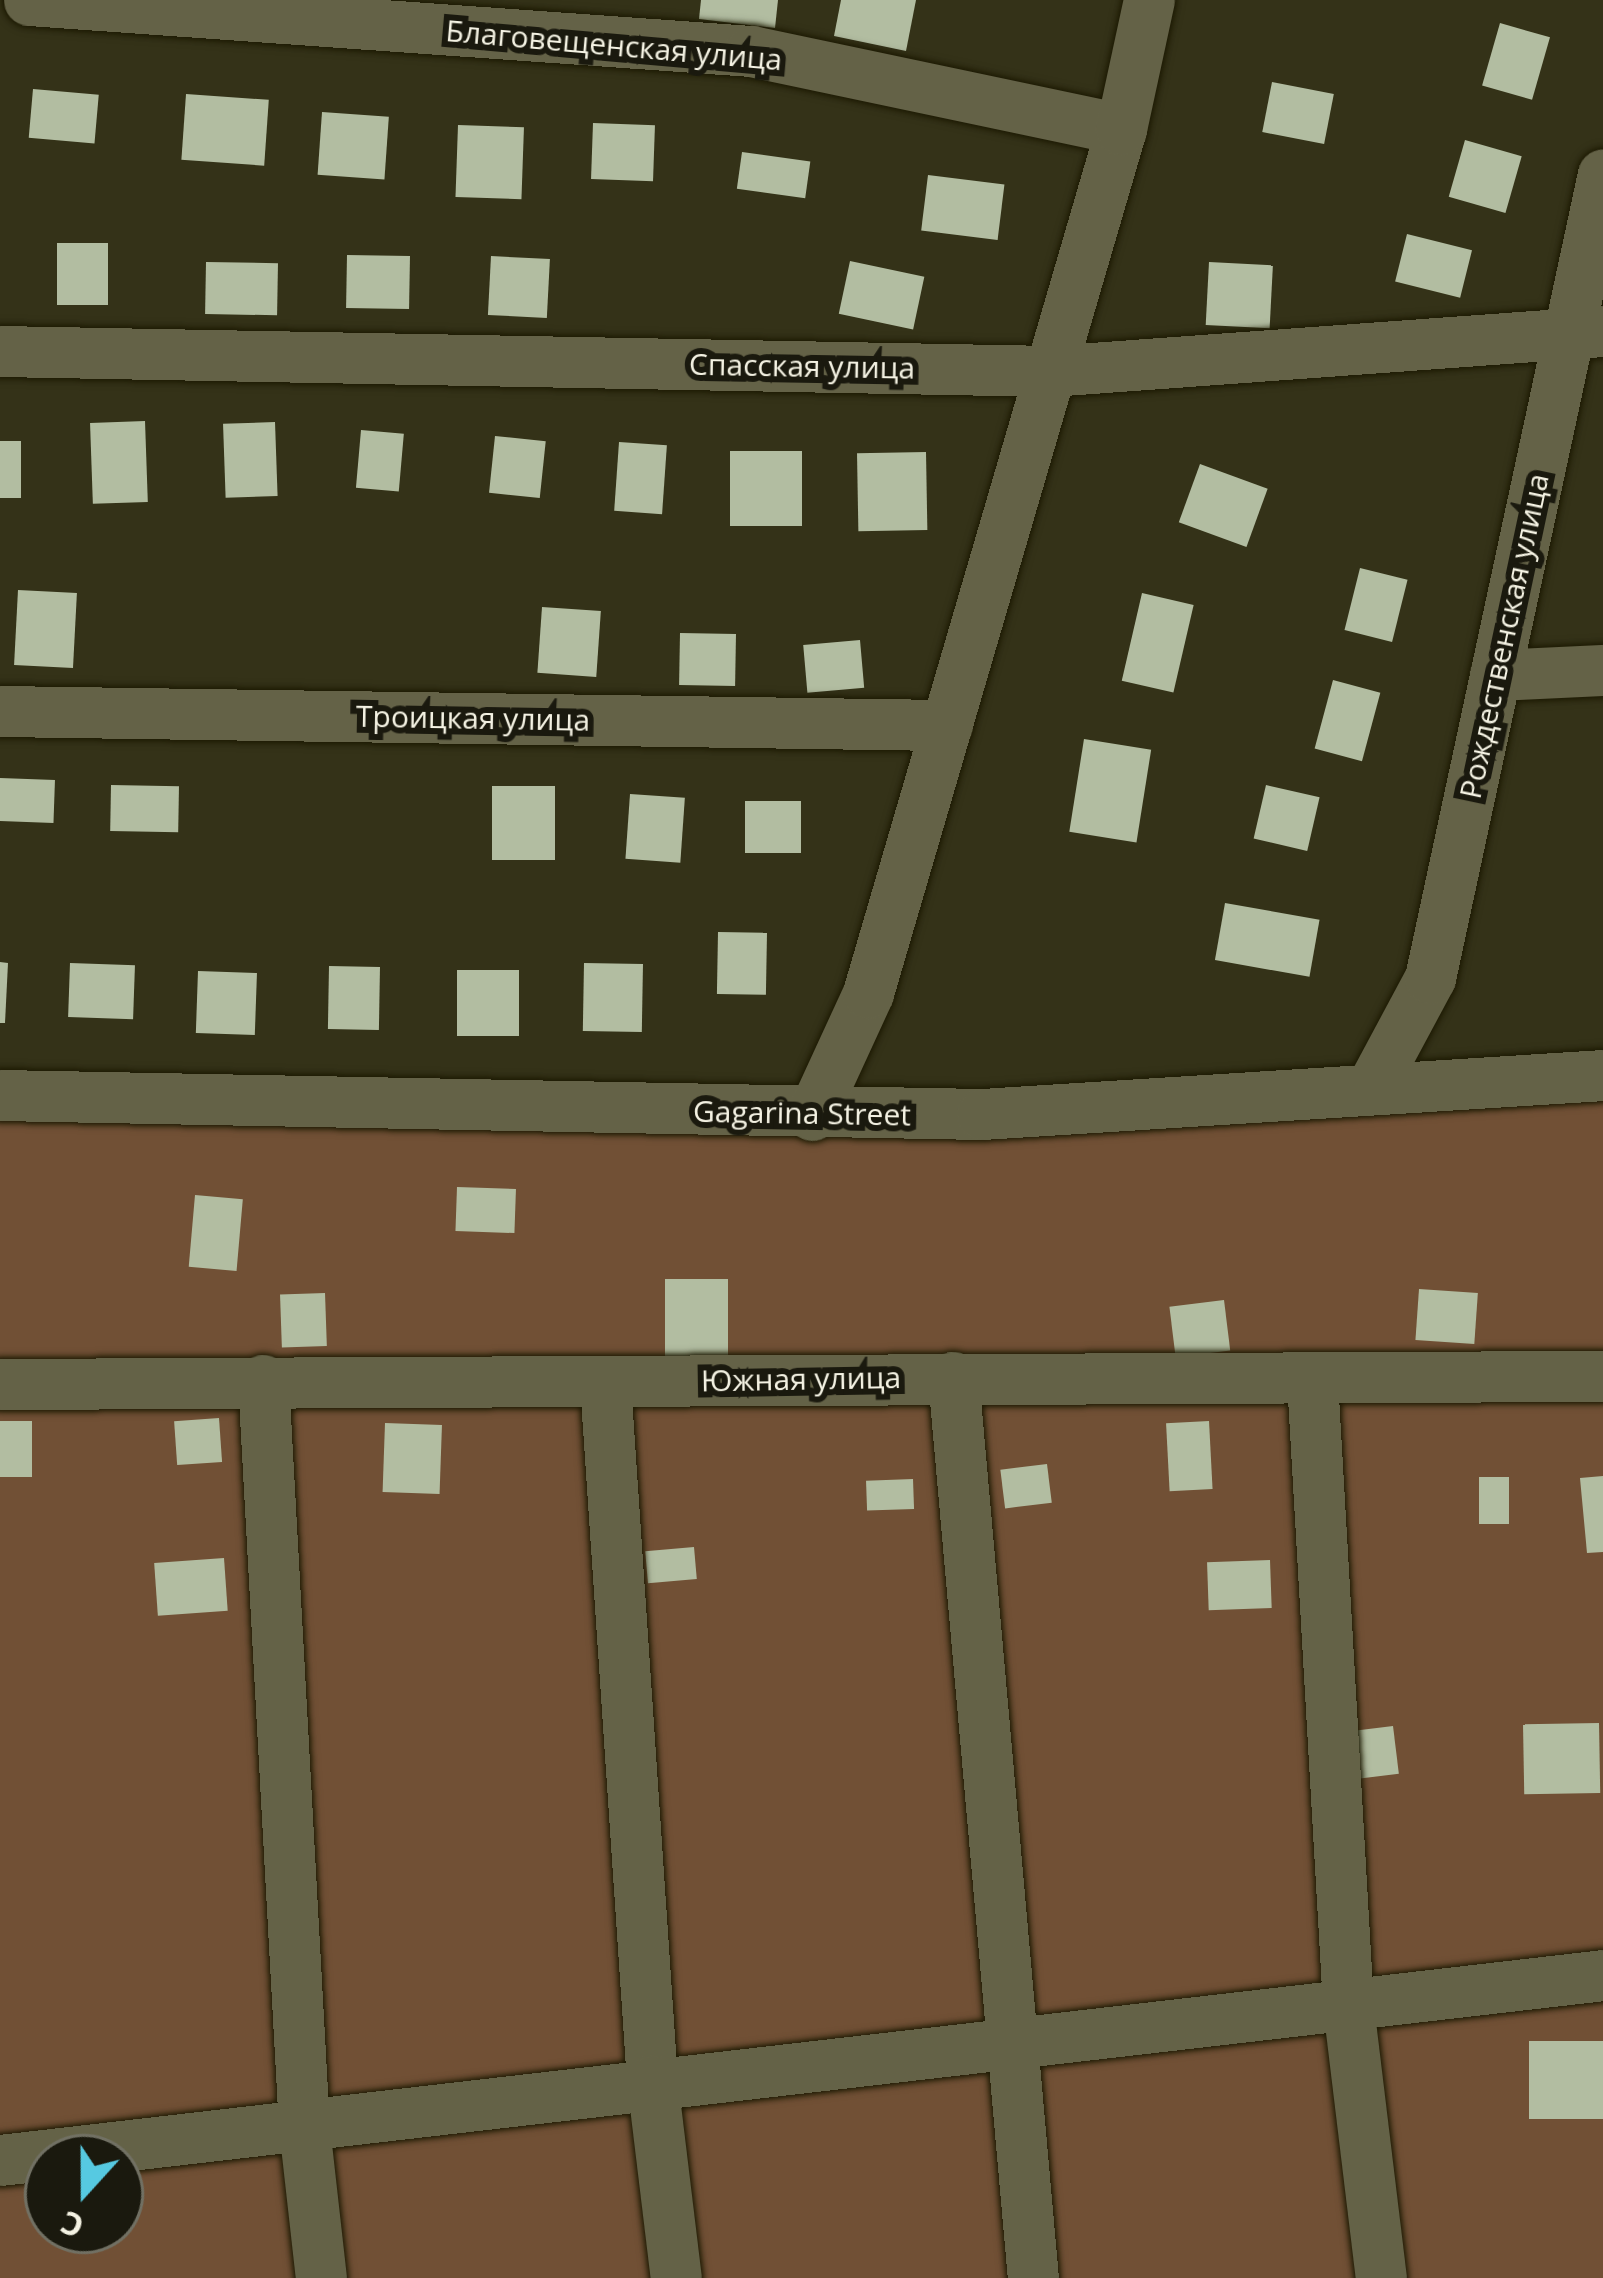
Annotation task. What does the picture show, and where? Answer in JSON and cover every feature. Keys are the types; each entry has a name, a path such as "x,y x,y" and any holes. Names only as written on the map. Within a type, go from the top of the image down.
{"street":[{"name":"Благовещенская улица","path":"29,0 751,51 1121,130"},
{"path":"812,1115 868,993 1121,130 1148,0"},
{"name":"Рождественская улица","path":"1372,1086 1430,978 1495,675 1586,332 1603,174"},
{"name":"Спасская улица","path":"0,351 1050,371 1586,332"},
{"path":"1495,675 1603,670"},
{"name":"Троицкая улица","path":"0,711 946,725"},
{"name":"Gagarina Street","path":"0,1095 812,1115 982,1114 1603,1075"},
{"name":"Южная улица","path":"0,1384 1603,1376"},
{"path":"953,1377 1033,2278"},
{"path":"1312,1379 1348,2006 1381,2278"},
{"path":"263,1380 304,2127 322,2278"},
{"path":"605,1383 652,2081 676,2278"},
{"path":"0,2160 304,2127 652,2081 1010,2045 1603,1975"}],"shaded area":[{"path":"1603,1090 1603,2278 0,2278 0,1111"}],"building":[{"path":"701,0 778,0 775,28 699,19"},
{"path":"841,0 916,0 906,51 834,36"},
{"path":"1500,23 1550,37 1532,100 1482,85"},
{"path":"1272,82 1334,94 1324,144 1262,132"},
{"path":"33,89 99,95 94,144 29,138"},
{"path":"186,94 269,100 264,166 181,160"},
{"path":"322,112 389,117 384,180 318,175"},
{"path":"593,123 655,125 653,181 591,179"},
{"path":"458,125 524,127 521,199 455,197"},
{"path":"1465,140 1522,156 1505,213 1449,197"},
{"path":"742,152 810,162 805,198 737,189"},
{"path":"928,175 1004,184 998,240 921,231"},
{"path":"1407,234 1472,250 1460,298 1395,282"},
{"path":"57,243 108,243 108,305 57,305"},
{"path":"347,255 410,256 409,309 346,308"},
{"path":"491,256 550,259 547,318 488,315"},
{"path":"850,261 924,277 913,330 839,314"},
{"path":"206,262 278,263 277,315 205,314"},
{"path":"1209,262 1273,265 1270,328 1206,325"},
{"path":"145,421 148,502 93,504 90,423"},
{"path":"275,422 278,496 226,498 223,424"},
{"path":"361,430 404,434 399,492 356,488"},
{"path":"495,436 546,441 540,498 489,493"},
{"path":"0,441 21,441 21,498 0,498"},
{"path":"619,442 667,445 662,514 614,511"},
{"path":"730,451 802,451 802,526 730,526"},
{"path":"926,452 927,530 858,531 857,453"},
{"path":"1200,464 1268,489 1246,547 1179,522"},
{"path":"1360,568 1408,580 1392,642 1345,630"},
{"path":"18,590 77,593 73,668 14,665"},
{"path":"1142,593 1194,605 1173,693 1122,681"},
{"path":"542,607 601,611 596,677 537,673"},
{"path":"680,633 736,634 735,686 679,685"},
{"path":"860,640 864,688 807,693 803,645"},
{"path":"1333,680 1380,693 1362,761 1315,749"},
{"path":"1084,739 1151,750 1136,842 1069,832"},
{"path":"0,778 55,780 53,823 0,821"},
{"path":"111,785 179,786 178,832 110,831"},
{"path":"1266,785 1320,797 1307,851 1254,839"},
{"path":"492,786 555,786 555,860 492,860"},
{"path":"630,794 685,798 680,863 625,859"},
{"path":"745,801 801,801 801,853 745,853"},
{"path":"1225,903 1320,920 1309,977 1215,960"},
{"path":"718,932 767,933 766,995 717,994"},
{"path":"0,962 8,963 5,1023 0,1023"},
{"path":"70,963 135,965 133,1019 68,1017"},
{"path":"584,963 643,964 642,1032 583,1031"},
{"path":"329,966 380,967 379,1030 328,1029"},
{"path":"457,970 519,970 519,1036 457,1036"},
{"path":"198,971 257,973 255,1035 196,1033"},
{"path":"457,1187 516,1189 514,1233 455,1231"},
{"path":"195,1195 243,1199 237,1271 189,1267"},
{"path":"665,1279 728,1279 728,1358 665,1358"},
{"path":"1419,1289 1478,1293 1474,1344 1415,1340"},
{"path":"325,1293 327,1346 282,1348 280,1295"},
{"path":"1224,1300 1230,1351 1176,1357 1169,1307"},
{"path":"219,1418 222,1462 177,1465 174,1421"},
{"path":"0,1421 32,1421 32,1477 0,1477"},
{"path":"1209,1421 1213,1489 1170,1491 1166,1423"},
{"path":"385,1423 442,1425 440,1494 383,1492"},
{"path":"1047,1464 1052,1503 1005,1508 1000,1470"},
{"path":"1603,1476 1603,1552 1587,1553 1580,1478"},
{"path":"1479,1477 1509,1477 1509,1524 1479,1524"},
{"path":"913,1479 914,1509 867,1511 866,1481"},
{"path":"694,1547 697,1579 648,1583 645,1551"},
{"path":"224,1558 228,1611 158,1616 154,1563"},
{"path":"1270,1560 1272,1608 1209,1610 1207,1562"},
{"path":"1599,1723 1600,1793 1524,1794 1523,1724"},
{"path":"1393,1726 1399,1774 1360,1778 1354,1731"},
{"path":"1529,2041 1603,2041 1603,2119 1529,2119"}]}
